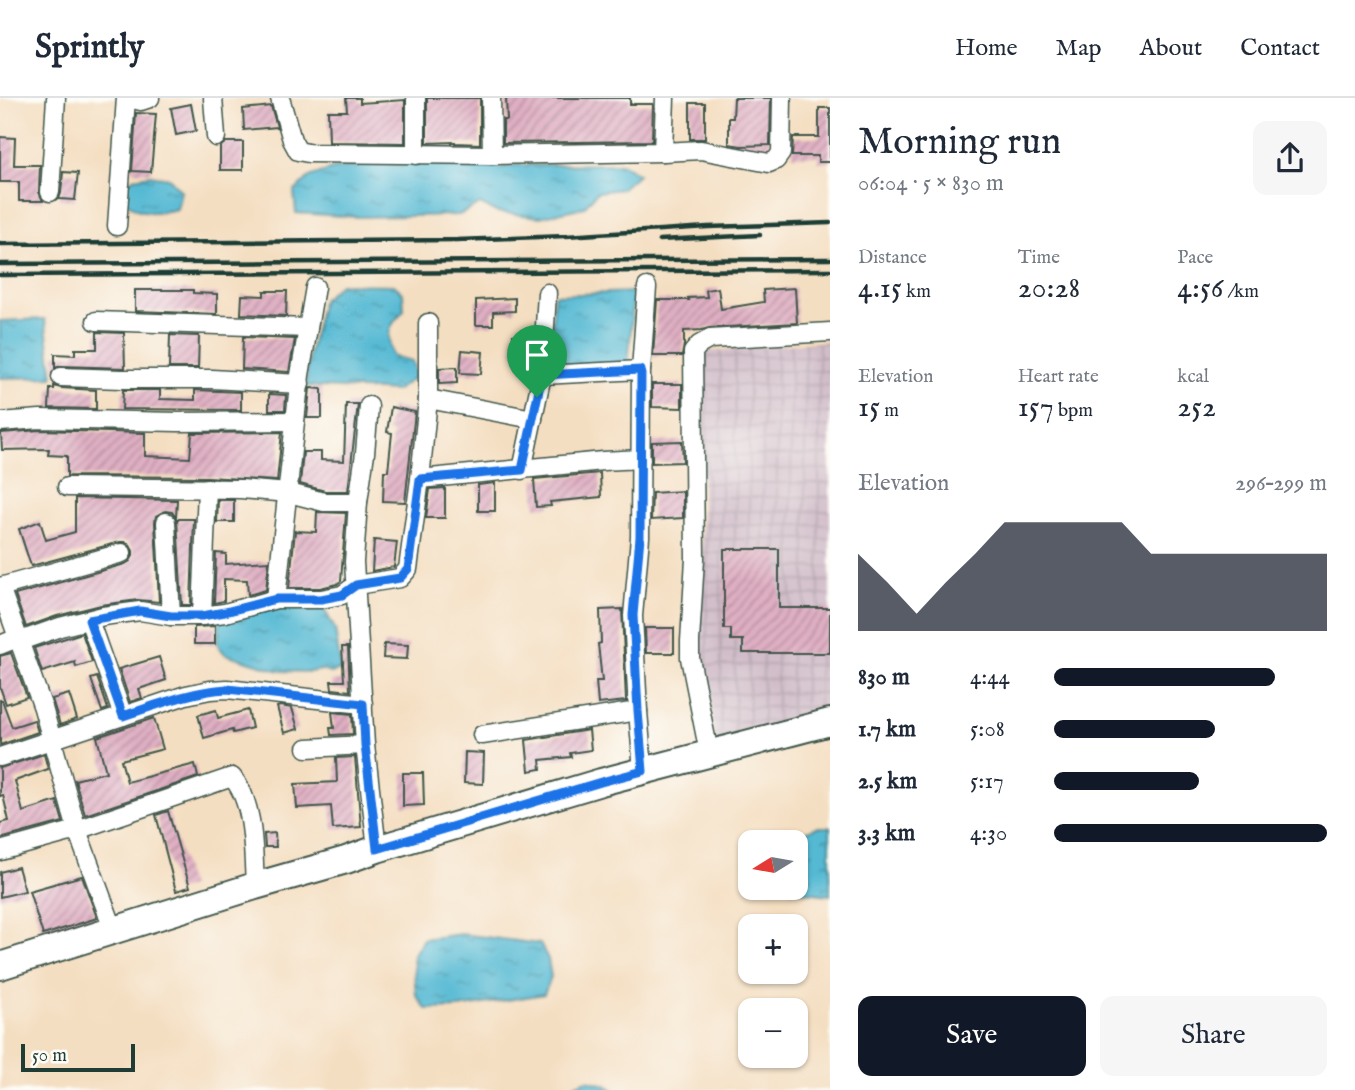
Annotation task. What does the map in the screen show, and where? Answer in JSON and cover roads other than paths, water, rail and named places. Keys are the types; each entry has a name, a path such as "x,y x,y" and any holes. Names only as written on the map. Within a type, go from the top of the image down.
{"main road":[{"path":"0,966 601,782 830,722"}],"street":[{"path":"50,192 57,98"},
{"path":"117,226 127,98 141,101 150,98"},
{"path":"214,98 216,137"},
{"path":"280,98 292,141 298,151 308,153 492,155 701,149 769,163 776,160 781,153 782,98"},
{"path":"416,98 416,155"},
{"path":"491,98 492,155"},
{"path":"663,152 665,98"},
{"path":"276,599 295,421 314,287"},
{"path":"643,771 633,615 640,537 641,370 647,287"},
{"path":"522,470 542,375 547,293"},
{"path":"96,321 308,328"},
{"path":"0,645 60,627 140,611 171,616 202,616 276,599 332,597 342,595 356,585 400,578 408,569 420,479 428,399 428,323"},
{"path":"709,753 690,658 695,559 693,352 699,345 710,340 830,332"},
{"path":"542,375 641,370"},
{"path":"61,377 212,379 300,384"},
{"path":"428,399 533,419"},
{"path":"369,406 354,562 365,745 377,849"},
{"path":"0,422 40,419 295,421"},
{"path":"420,479 641,459"},
{"path":"67,487 242,489 289,493 324,502 358,502"},
{"path":"202,616 207,488"},
{"path":"166,522 171,616"},
{"path":"114,931 77,830 53,739 0,587 122,553"},
{"path":"89,620 123,716"},
{"path":"0,757 186,695 210,690 227,689 363,704"},
{"path":"482,735 638,711"},
{"path":"307,748 365,745"},
{"path":"0,851 77,830 232,777 239,785 248,807 256,886"}],"water":[{"path":"484,158 500,168 516,165 623,164 638,174 621,189 597,192 584,207 540,217 496,212 480,204 459,215 357,217 296,213 294,192 309,177 332,169 412,159"},
{"path":"150,175 169,178 181,191 177,209 143,211 126,201 126,185 133,178"},
{"path":"340,284 394,285 403,293 404,310 390,330 390,348 392,356 412,361 416,376 396,391 306,386 309,355 322,300"},
{"path":"634,292 628,366 550,368 554,295"},
{"path":"45,319 53,377 0,378 0,321"},
{"path":"319,600 335,629 341,670 331,673 321,670 280,671 225,654 217,644 220,620"},
{"path":"830,827 830,895 808,892 808,831"},
{"path":"461,934 540,944 548,959 551,977 544,994 459,1008 426,1009 416,995 413,956 423,939"},
{"path":"587,1080 606,1085 613,1090 560,1090"}],"railway":[{"path":"0,244 457,240 830,223"},
{"path":"659,240 760,235"},
{"path":"0,264 830,259"},
{"path":"0,275 830,270"}]}
